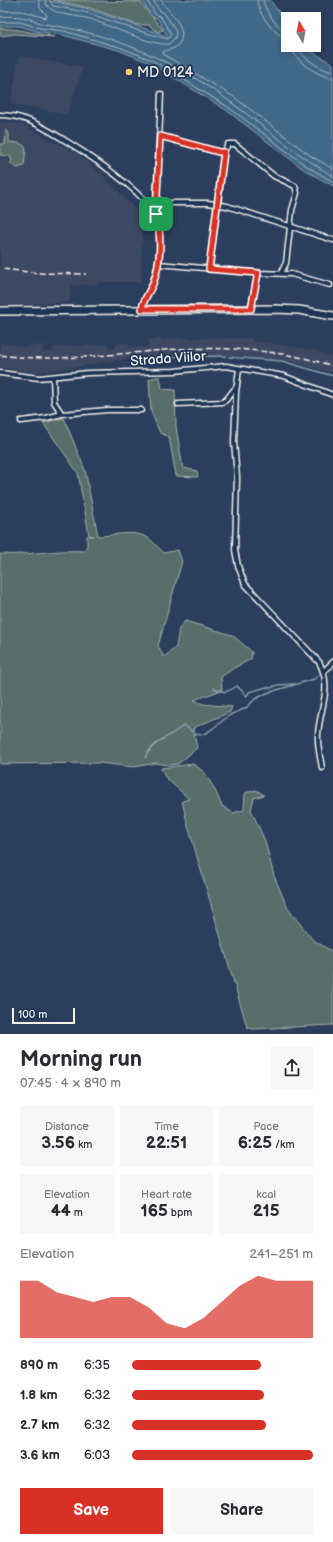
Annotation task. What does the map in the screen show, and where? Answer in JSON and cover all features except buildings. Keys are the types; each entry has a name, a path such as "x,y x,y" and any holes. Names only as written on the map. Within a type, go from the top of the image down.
{"main road":[{"path":"0,311 251,309 300,310 333,316"}],"street":[{"path":"142,309 159,264 158,224 156,214 161,94"},
{"path":"0,115 16,117 29,121 75,145 140,196 156,214"},
{"path":"160,136 219,152 224,152"},
{"path":"209,269 224,152 228,144 235,144 274,176 292,184 296,188 297,193 292,210 286,263 281,273"},
{"path":"157,203 217,204 333,240"},
{"path":"159,264 258,273 281,273 308,278 330,285"},
{"path":"251,309 258,273"},
{"name":"Strada Viilor","path":"0,373 31,378 88,373 174,371 215,366 284,376 333,395"},
{"path":"239,369 234,442 237,477 235,550 238,566 245,584 325,670 329,688 317,737 322,768"},
{"path":"53,377 54,402 62,414"},
{"path":"178,404 222,402 226,400 237,386"},
{"path":"21,421 46,418 62,414 106,410 141,410"},
{"path":"325,670 333,662"}],"shaded area":[{"path":"19,56 83,67 67,114 11,104"},
{"path":"0,122 21,124 79,155 101,174 144,218 141,249 141,282 99,282 98,284 73,285 71,286 70,302 0,305"},
{"path":"179,338 251,338 252,341 313,350 333,358 333,373 284,360 224,355 146,356 42,372 21,371 0,367 0,343 25,347 43,345 43,352 52,352 53,347 108,344 109,349 115,348 116,344 129,343 129,348 149,346 149,340"}],"green space":[{"path":"53,0 140,2 163,30 158,32 150,25 137,25 90,8"},
{"path":"0,28 20,30 55,37 15,34 0,36"},
{"path":"6,130 9,133 9,142 19,143 26,147 24,166 17,168 10,163 12,161 10,156 0,155 0,144 5,144"},
{"path":"160,377 162,389 175,390 176,427 183,468 197,471 198,477 176,476 169,437 160,433 151,412 149,379"},
{"path":"64,418 85,470 98,536 130,533 142,535 150,539 164,553 178,550 182,561 158,646 164,657 176,647 179,629 185,621 232,635 252,652 251,659 221,677 222,690 194,700 203,704 232,707 230,712 193,728 197,748 178,764 168,765 156,763 134,767 99,763 0,764 0,554 84,551 87,546 87,536 94,536 89,535 78,473 43,423"},
{"path":"193,764 204,772 214,788 222,806 233,813 244,810 245,793 256,790 264,795 254,798 251,810 265,841 274,876 288,909 313,940 333,952 333,1025 252,1029 247,1027 188,826 182,801 189,799 165,777 161,768"}],"water":[{"path":"0,0 45,0 85,8 167,36 158,19 151,16 143,2 130,0 270,0 281,15 281,52 313,52 333,64 333,186 303,169 226,110 150,63 118,50 62,35 39,32 20,26 0,26"}],"waterway":[{"path":"147,357 226,356"},
{"path":"229,357 282,361 333,376"},
{"path":"328,671 333,668"},
{"path":"145,758 152,747 184,725 195,734 201,735 208,732 230,715 246,708 255,699 267,693 314,679 322,673"},
{"path":"214,688 226,692 237,686 247,696 249,692 267,687 271,688 277,685 295,684"}],"railway":[{"path":"3,269 38,273 86,274"},
{"path":"0,355 67,358 179,349 237,349 295,356 333,366"}],"place":[{"name":"MD 0124","path":"129,72"}],"route":[{"path":"160,136 219,152 224,152 209,269 258,273 251,309 142,309 159,264 158,224 156,214 157,163 160,136"}]}
